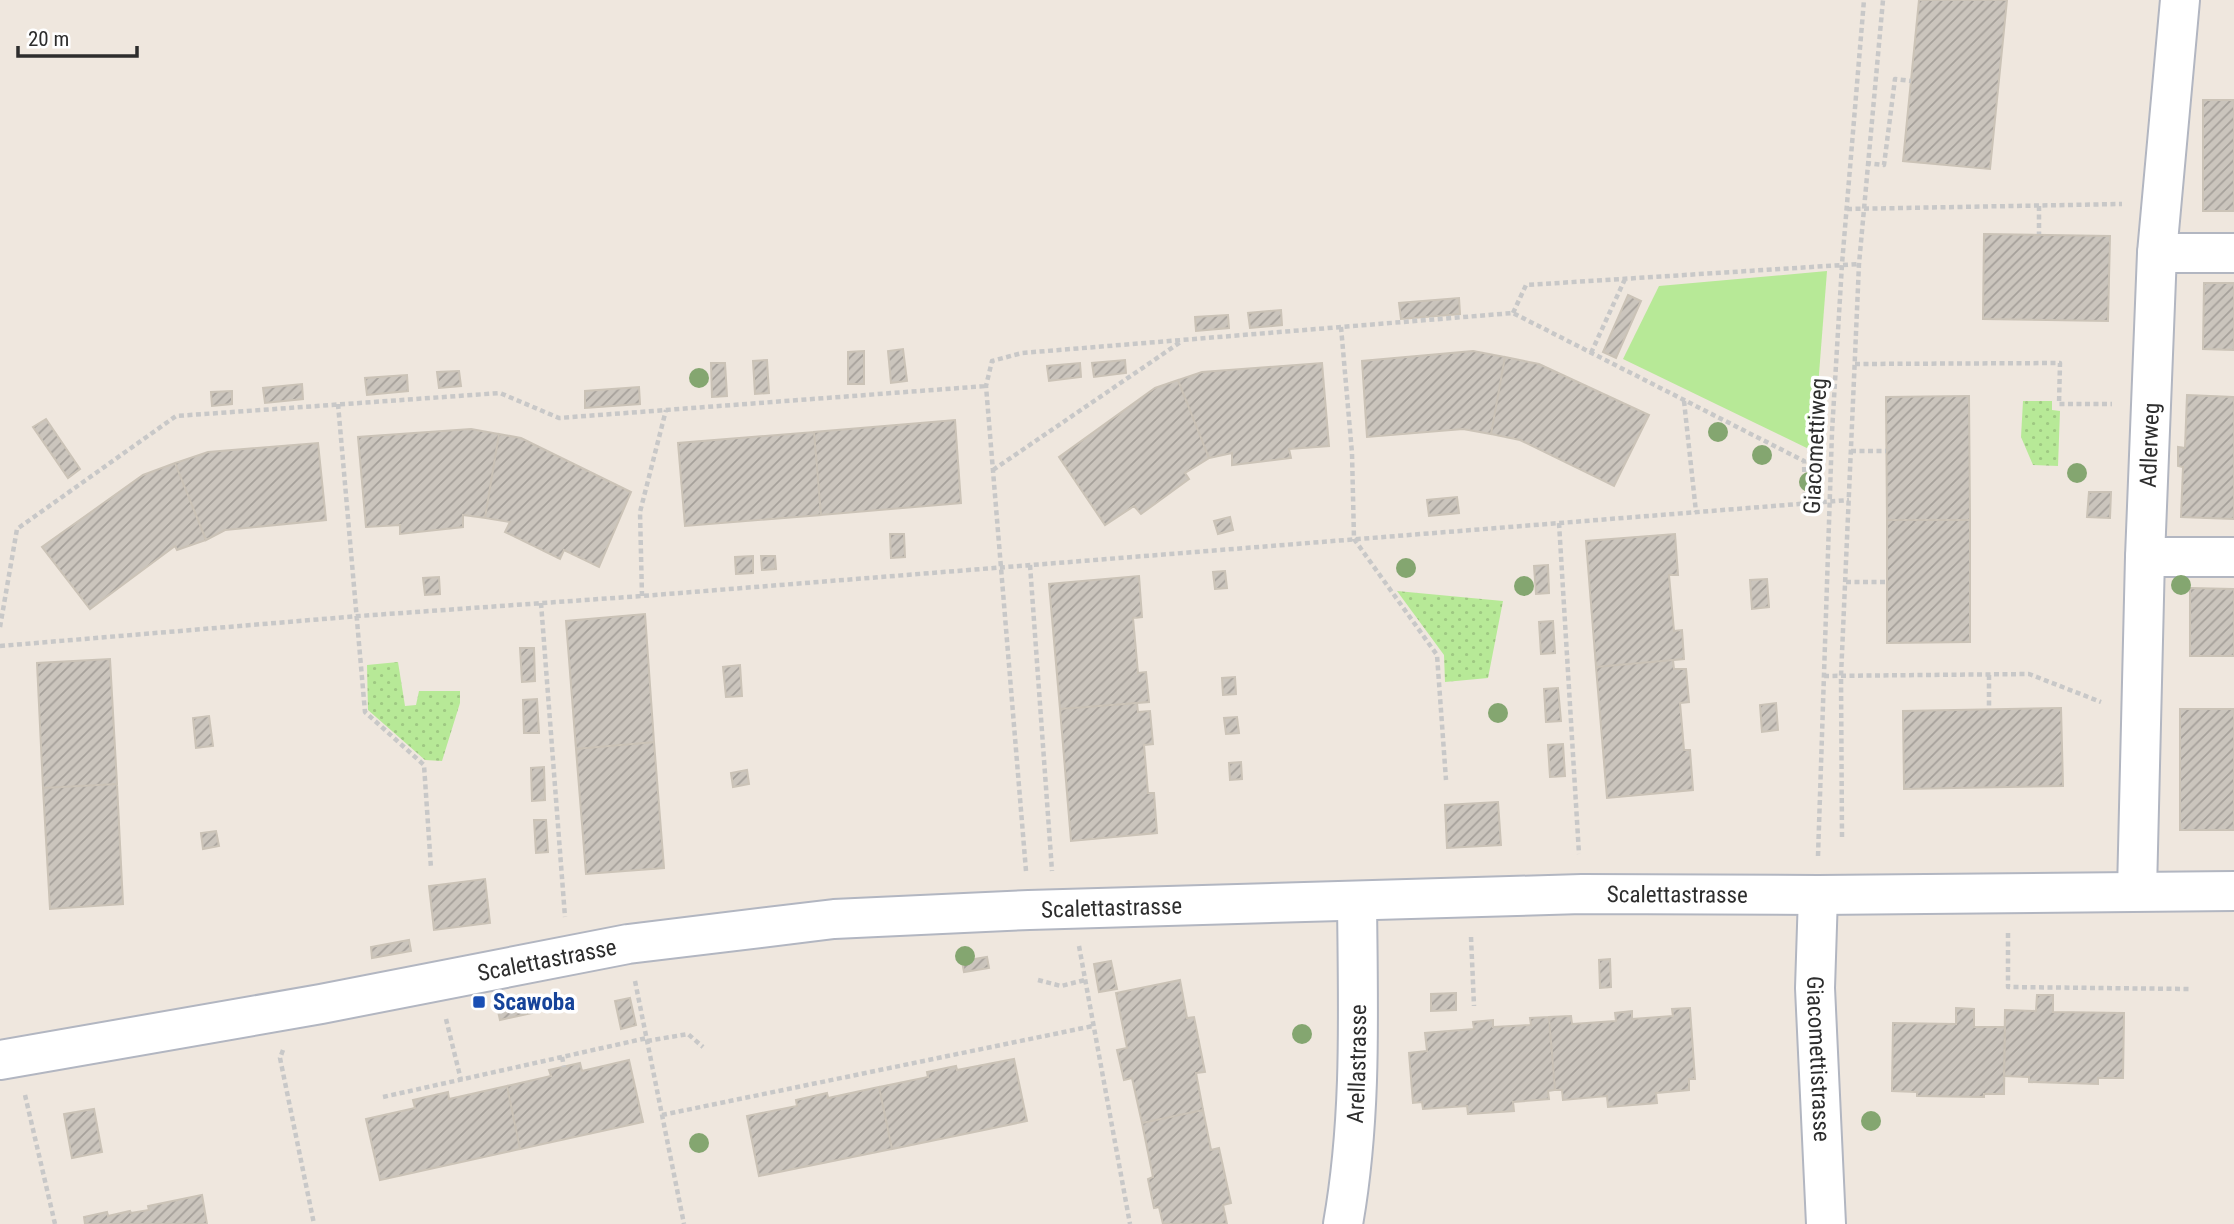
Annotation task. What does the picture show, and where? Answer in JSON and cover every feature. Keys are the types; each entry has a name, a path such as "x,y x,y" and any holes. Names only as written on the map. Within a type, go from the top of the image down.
{"street":[{"name":"Adlerweg","path":"2137,891 2145,557 2157,253 2180,0"},
{"path":"2157,253 2234,253"},
{"path":"2145,557 2234,557"},
{"name":"Scalettastrasse","path":"8,1058 321,1004 628,944 834,919 1052,909 1582,894 2234,891"},
{"name":"Giacomettistrasse","path":"1818,895 1815,988 1826,1224"},
{"name":"Arellastrasse","path":"1343,1224 1353,1151 1357,1092 1357,901"}],"path":[{"name":"Giacomettiweg","path":"1818,895 1829,502 1842,264 1864,0"},
{"name":"Giacomettiweg","path":"1842,837 1841,676 1859,264 1883,0"},
{"path":"1867,163 1884,165 1895,79 1911,81"},
{"path":"1847,209 2161,204"},
{"path":"2039,206 2039,234"},
{"path":"1513,313 1526,285 1859,264"},
{"path":"1591,353 1625,279"},
{"path":"1129,1224 1085,980 1052,909 1001,568 986,386 992,361 1022,353 1513,313 1804,461 1805,504"},
{"path":"1341,327 1352,453 1354,539 1437,655 1446,780"},
{"path":"992,471 1183,340"},
{"path":"1855,364 2060,363 2059,404 2151,405"},
{"path":"0,627 18,529 176,416 500,393 559,418 986,386"},
{"path":"1684,401 1696,512"},
{"path":"338,404 365,712 424,765 431,868"},
{"path":"642,596 640,512 666,410"},
{"path":"1851,451 1886,451"},
{"path":"0,646 1849,500"},
{"path":"1559,523 1582,894"},
{"path":"1030,565 1052,909"},
{"path":"1846,582 1886,582"},
{"path":"541,603 568,956"},
{"path":"1824,676 2029,674 2117,707 2141,708"},
{"path":"1989,675 1989,709"},
{"path":"2008,893 2008,987 2189,989"},
{"path":"1470,898 1474,1006"},
{"path":"628,944 684,1224"},
{"path":"1038,980 1061,985 1085,980"},
{"path":"437,981 460,1080"},
{"path":"662,1115 1093,1026"},
{"path":"383,1097 647,1040 688,1034 703,1047"},
{"path":"562,1057 564,1067"},
{"path":"8,1058 55,1224"},
{"path":"280,1058 314,1224"},
{"path":"429,1087 431,1096"}],"green space":[{"path":"1827,271 1813,451 1623,359 1659,286"},
{"path":"2023,401 2052,401 2052,410 2060,411 2058,466 2033,465 2021,437"},
{"path":"1397,591 1503,601 1488,678 1445,682 1444,655"},
{"path":"398,662 405,706 416,705 419,691 460,691 460,703 442,761 425,760 368,710 367,665"}],"building":[{"path":"1919,0 2007,0 1990,169 1903,161"},
{"path":"2203,100 2234,100 2234,211 2203,211"},
{"path":"1984,234 2110,236 2108,321 1983,319"},
{"path":"2204,283 2234,283 2234,350 2203,349"},
{"path":"1628,295 1641,301 1616,358 1603,352"},
{"path":"1459,298 1460,314 1401,319 1399,303"},
{"path":"1281,310 1282,325 1250,328 1248,313"},
{"path":"1228,315 1229,328 1196,331 1195,317"},
{"path":"903,349 907,381 891,383 888,351"},
{"path":"864,351 864,384 848,384 848,352"},
{"path":"1473,351 1505,357 1491,434 1463,429 1367,437 1362,361"},
{"path":"1505,357 1539,364 1649,415 1614,486 1520,440 1491,434"},
{"path":"767,360 769,393 755,394 753,361"},
{"path":"1125,360 1126,373 1094,377 1092,363"},
{"path":"711,363 725,363 727,396 712,397"},
{"path":"1080,363 1081,377 1049,381 1047,366"},
{"path":"1322,363 1329,446 1289,449 1291,458 1232,465 1232,453 1209,458 1178,380 1202,372"},
{"path":"459,371 461,386 439,388 437,372"},
{"path":"407,375 408,391 367,395 365,378"},
{"path":"1178,380 1209,458 1185,473 1189,479 1141,514 1134,506 1105,525 1059,457 1155,388"},
{"path":"302,384 303,399 265,403 263,388"},
{"path":"639,387 640,404 585,408 585,391"},
{"path":"232,391 232,404 212,406 211,392"},
{"path":"2187,395 2234,397 2234,519 2181,517 2183,467 2178,466 2178,447 2185,448"},
{"path":"1969,396 1970,520 1887,520 1886,397"},
{"path":"46,419 80,469 68,478 33,427"},
{"path":"955,420 961,503 821,515 814,432"},
{"path":"471,429 499,434 485,518 463,515 463,527 400,534 400,525 366,527 358,437"},
{"path":"814,432 821,515 685,526 678,443"},
{"path":"499,434 521,438 631,492 599,567 564,550 560,559 505,532 510,522 485,518"},
{"path":"318,443 326,520 225,530 206,540 175,463 208,452"},
{"path":"175,463 206,540 177,550 175,546 90,609 42,547 143,475"},
{"path":"2089,492 2111,492 2110,518 2087,517"},
{"path":"1457,497 1459,513 1429,516 1427,500"},
{"path":"1230,517 1233,530 1218,534 1214,521"},
{"path":"1887,520 1970,520 1970,642 1887,643"},
{"path":"890,534 904,534 905,557 891,558"},
{"path":"1675,534 1678,575 1669,575 1674,631 1682,630 1684,659 1596,667 1586,541"},
{"path":"753,556 753,573 736,574 735,557"},
{"path":"761,556 775,556 776,569 762,570"},
{"path":"1548,565 1549,593 1536,594 1534,566"},
{"path":"1225,571 1227,588 1215,589 1213,572"},
{"path":"1139,576 1142,617 1133,618 1138,673 1146,672 1149,702 1060,709 1049,584"},
{"path":"439,577 440,594 425,595 423,578"},
{"path":"1767,579 1769,607 1752,609 1750,580"},
{"path":"2190,588 2234,589 2234,656 2190,656"},
{"path":"645,614 654,742 576,749 566,621"},
{"path":"1553,621 1555,653 1541,654 1539,622"},
{"path":"520,648 534,648 535,681 522,682"},
{"path":"110,659 117,784 43,788 37,663"},
{"path":"1673,660 1674,669 1686,669 1689,702 1680,703 1684,750 1690,750 1693,790 1607,798 1596,667"},
{"path":"740,665 742,696 726,697 723,667"},
{"path":"1235,677 1236,694 1223,695 1222,678"},
{"path":"1558,688 1561,721 1546,722 1544,689"},
{"path":"537,699 539,733 524,733 523,700"},
{"path":"1137,703 1138,712 1150,711 1153,744 1144,745 1148,793 1154,793 1157,833 1071,841 1060,709"},
{"path":"1776,703 1778,730 1762,732 1760,705"},
{"path":"2061,708 2063,786 1904,789 1903,711"},
{"path":"2180,709 2234,709 2234,830 2180,830"},
{"path":"209,716 213,746 196,748 193,718"},
{"path":"1237,717 1239,733 1226,734 1224,718"},
{"path":"654,742 664,868 586,874 576,749"},
{"path":"1563,744 1565,776 1550,777 1548,745"},
{"path":"1241,762 1242,779 1230,780 1229,763"},
{"path":"544,767 545,800 532,801 531,768"},
{"path":"747,770 749,784 733,787 731,773"},
{"path":"117,784 123,904 50,909 43,788"},
{"path":"1498,802 1501,845 1447,848 1445,805"},
{"path":"534,820 546,820 548,852 536,853"},
{"path":"216,831 219,846 203,849 201,833"},
{"path":"485,879 490,923 434,930 429,886"},
{"path":"409,940 411,951 372,958 371,947"},
{"path":"987,957 989,968 964,972 962,961"},
{"path":"1610,959 1611,987 1600,988 1599,960"},
{"path":"1111,961 1117,989 1099,992 1094,964"},
{"path":"1180,980 1187,1018 1194,1017 1205,1072 1196,1073 1203,1110 1142,1123 1132,1078 1124,1080 1117,1050 1127,1048 1116,993"},
{"path":"1456,993 1456,1010 1431,1011 1431,994"},
{"path":"2037,995 2053,995 2053,1012 2124,1013 2123,1078 2098,1078 2098,1084 2029,1082 2029,1077 2004,1076 2005,1010 2036,1011"},
{"path":"630,998 636,1025 621,1029 615,1001"},
{"path":"529,1000 532,1013 500,1020 497,1007"},
{"path":"1690,1008 1695,1079 1689,1079 1689,1090 1656,1093 1657,1103 1608,1107 1607,1096 1563,1100 1562,1090 1555,1090 1549,1017 1571,1016 1572,1024 1616,1021 1615,1013 1632,1011 1632,1019 1673,1016 1672,1009"},
{"path":"1956,1008 1974,1009 1974,1027 2005,1027 2004,1094 1984,1094 1984,1097 1917,1096 1917,1092 1892,1091 1893,1023 1956,1024"},
{"path":"1549,1017 1555,1090 1548,1091 1549,1099 1513,1102 1514,1111 1468,1114 1467,1106 1423,1109 1422,1102 1413,1103 1409,1053 1427,1051 1425,1033 1474,1029 1473,1022 1493,1020 1493,1027 1531,1025 1530,1018"},
{"path":"1014,1059 1027,1121 892,1149 879,1087 928,1077 927,1072 956,1066 957,1070"},
{"path":"629,1060 643,1122 520,1149 507,1086 551,1076 549,1070 580,1063 582,1071"},
{"path":"507,1086 520,1149 380,1180 366,1119 415,1108 413,1100 448,1092 449,1099"},
{"path":"879,1087 892,1149 759,1176 747,1116 797,1106 796,1100 827,1093 828,1098"},
{"path":"94,1109 102,1152 72,1158 64,1114"},
{"path":"1203,1110 1211,1150 1219,1148 1231,1203 1223,1205 1227,1224 1163,1224 1159,1207 1154,1208 1148,1179 1153,1177 1142,1123"},
{"path":"202,1195 207,1224 85,1224 84,1217 107,1212 108,1216 149,1210 148,1206"}],"place":[{"name":"Scawoba","path":"479,1002"}]}
